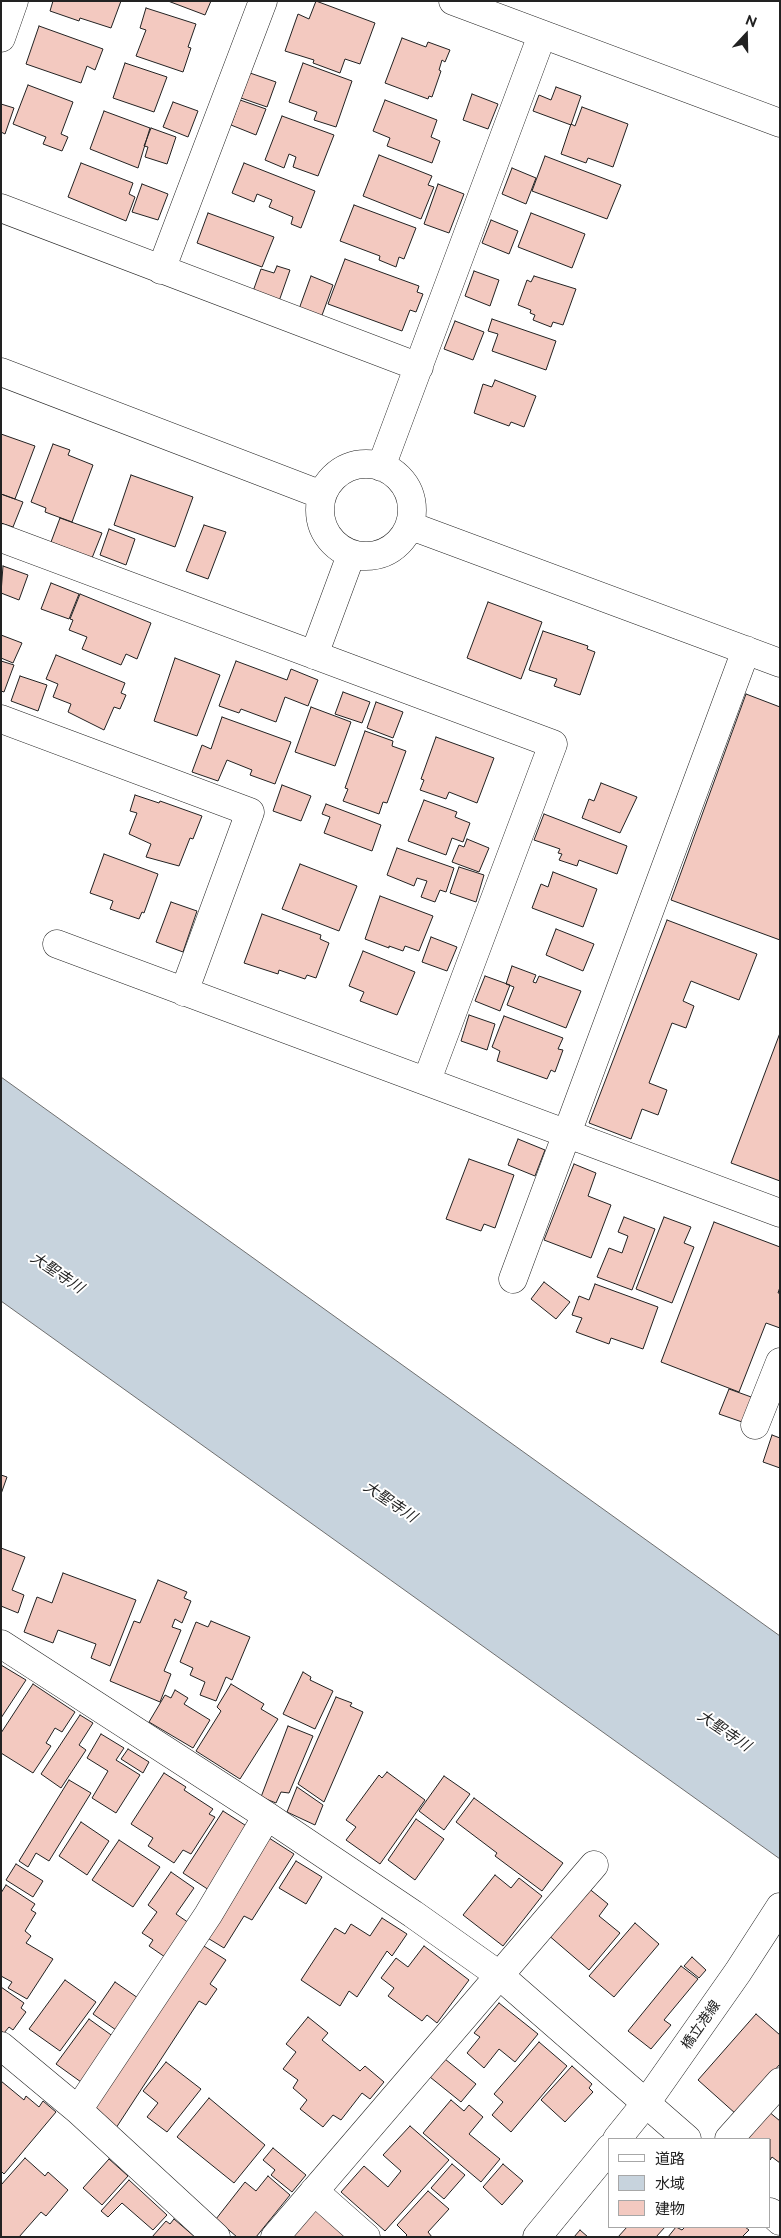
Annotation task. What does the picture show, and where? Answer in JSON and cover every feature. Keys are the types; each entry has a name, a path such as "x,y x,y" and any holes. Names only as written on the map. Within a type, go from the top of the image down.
{"street":[{"path":"1,38 14,1"},
{"path":"161,270 263,1"},
{"path":"452,1 780,124"},
{"path":"381,467 542,35"},
{"path":"1,208 418,367"},
{"path":"1,372 322,495"},
{"path":"374,464 389,470 402,480 410,494 413,510 411,526 399,543 380,555 366,557 351,554 338,547 328,537 322,523 320,509 322,495 330,481 343,470 358,465 374,464"},
{"path":"411,526 780,663"},
{"path":"1,538 553,744 427,1080"},
{"path":"314,655 351,554"},
{"path":"513,1279 746,650"},
{"path":"1,719 250,812 184,992"},
{"path":"57,944 427,1080 566,1135 780,1213"},
{"path":"755,1425 780,1362"},
{"path":"1,1644 267,1816 413,1914 499,1975 686,2138"},
{"path":"78,2110 208,1915 267,1816"},
{"path":"275,2237 594,1865"},
{"name":"橋立港線","path":"618,2138 646,2103 745,1961 780,1907"},
{"path":"1,2046 78,2110 216,2237"},
{"path":"730,2138 780,2082"},
{"path":"537,2237 608,2150"},
{"path":"314,2191 366,2237"}],"water":[{"name":"大聖寺川","path":"1,1077 780,1636 780,1859 1,1301"}],"building":[{"path":"53,1 121,1 111,28 80,18 79,21 50,11"},
{"path":"168,1 211,1 205,15"},
{"path":"316,1 375,23 360,64 345,59 340,73 313,63 314,60 285,51 298,14 309,19"},
{"path":"146,8 196,24 188,47 191,48 183,72 136,56 146,30 140,28"},
{"path":"39,26 103,49 95,70 87,66 81,83 26,64"},
{"path":"402,38 426,47 428,42 450,50 445,62 442,60 439,70 441,71 432,97 429,96 428,99 385,83"},
{"path":"125,63 167,77 154,112 113,98"},
{"path":"303,63 352,81 336,127 314,120 317,112 289,102"},
{"path":"250,73 276,82 267,107 241,98"},
{"path":"28,85 73,102 61,134 68,137 62,151 43,144 46,137 13,124"},
{"path":"556,87 581,96 571,125 533,111 539,95 551,100"},
{"path":"472,94 498,104 488,129 463,120"},
{"path":"240,100 266,109 256,135 231,125"},
{"path":"385,100 437,120 431,137 440,141 432,163 387,146 390,138 373,131"},
{"path":"173,102 198,111 188,137 163,127"},
{"path":"1,104 14,108 5,134 1,132"},
{"path":"582,107 628,124 613,167 588,158 586,163 561,154 571,124 575,126"},
{"path":"104,111 150,128 138,168 90,149"},
{"path":"282,116 334,135 318,176 293,167 296,157 289,154 284,168 265,160"},
{"path":"151,128 176,137 167,164 145,157 148,147 144,146"},
{"path":"379,155 432,176 428,185 434,187 421,219 363,196"},
{"path":"545,156 621,185 607,219 532,191"},
{"path":"81,163 133,183 129,194 135,197 126,221 68,197"},
{"path":"244,163 315,191 301,228 291,224 293,217 269,207 272,200 257,194 254,202 232,193"},
{"path":"512,168 536,178 526,204 502,194"},
{"path":"142,184 168,194 158,220 132,212"},
{"path":"438,184 464,194 449,233 424,224"},
{"path":"354,205 416,228 404,259 399,257 396,267 379,260 380,256 340,241"},
{"path":"208,213 274,237 262,267 197,243"},
{"path":"531,213 585,234 572,268 518,247"},
{"path":"491,220 518,231 509,254 482,243"},
{"path":"345,259 419,286 417,292 423,294 416,312 410,310 402,331 328,304"},
{"path":"277,266 290,270 278,304 252,294 261,269 274,273"},
{"path":"474,271 499,280 490,306 465,296"},
{"path":"311,276 333,285 321,318 299,309"},
{"path":"534,276 576,289 563,325 553,322 551,327 533,320 535,315 530,313 531,310 518,305 527,280 531,282"},
{"path":"492,319 556,341 546,370 492,351 498,334 488,331"},
{"path":"455,321 484,332 473,360 444,349"},
{"path":"495,380 536,396 524,427 511,422 509,426 474,413 483,384 492,387"},
{"path":"1,434 35,446 15,499 1,494"},
{"path":"53,444 70,450 68,455 93,465 72,522 45,512 46,508 31,502"},
{"path":"131,475 193,497 175,547 114,525"},
{"path":"1,494 23,502 13,527 1,523"},
{"path":"60,518 102,533 92,558 51,542"},
{"path":"204,525 226,532 208,579 186,571"},
{"path":"109,529 135,539 126,565 100,555"},
{"path":"3,566 28,575 19,600 1,593"},
{"path":"51,583 79,594 69,619 41,609"},
{"path":"80,594 151,623 137,659 126,654 121,665 82,649 87,637 69,630 73,620 70,619"},
{"path":"488,602 542,622 521,679 467,658"},
{"path":"543,631 588,646 587,649 595,652 580,695 554,686 557,679 529,670"},
{"path":"1,635 22,643 13,663 1,658"},
{"path":"56,655 125,683 121,693 126,695 120,709 114,707 104,730 68,712 71,704 53,697 58,684 46,679"},
{"path":"175,658 220,675 197,736 154,721"},
{"path":"1,661 14,665 4,692 1,691"},
{"path":"236,661 287,680 291,669 318,680 308,706 285,697 276,722 241,709 239,713 219,706"},
{"path":"20,676 47,685 38,711 11,701"},
{"path":"343,692 370,702 362,723 335,714"},
{"path":"746,694 780,707 780,940 671,900"},
{"path":"376,702 403,712 393,738 367,728"},
{"path":"311,707 351,722 335,766 295,752"},
{"path":"222,717 291,742 275,784 250,775 252,770 227,760 218,781 192,772 202,745 211,749"},
{"path":"365,731 393,741 392,746 406,751 387,803 383,802 379,814 343,801 348,789 345,788"},
{"path":"436,737 494,758 477,803 449,792 446,799 420,790 424,780 421,779"},
{"path":"601,783 637,797 620,833 582,818 589,799 594,801"},
{"path":"282,785 311,796 301,821 273,811"},
{"path":"135,795 159,803 160,801 202,816 193,839 190,838 179,866 146,857 151,844 129,834 137,813 130,811"},
{"path":"424,800 457,812 455,817 470,823 463,842 452,838 446,855 408,841"},
{"path":"326,804 381,825 372,851 324,833 330,817 322,814"},
{"path":"544,814 627,846 617,874 579,860 577,866 559,860 562,854 558,853 560,849 534,840"},
{"path":"467,839 489,848 479,872 452,862 459,845 464,847"},
{"path":"397,848 454,868 446,892 440,890 435,902 421,897 427,881 417,878 414,886 387,875"},
{"path":"104,854 158,874 144,913 142,912 139,919 110,909 113,901 90,893"},
{"path":"300,864 357,886 339,931 282,909"},
{"path":"459,867 484,875 476,902 450,893"},
{"path":"553,872 597,889 583,927 532,908 541,884 548,887"},
{"path":"380,896 433,916 419,951 405,946 403,951 389,946 389,948 365,939"},
{"path":"171,902 197,911 183,952 156,942"},
{"path":"262,914 321,935 320,939 329,943 316,978 307,975 305,979 279,970 278,974 244,963"},
{"path":"667,920 757,954 739,1000 691,981 683,1001 694,1006 686,1028 672,1023 649,1083 667,1090 658,1115 642,1109 631,1139 589,1123"},
{"path":"556,929 594,944 583,971 546,955"},
{"path":"431,937 457,947 447,971 422,962"},
{"path":"363,951 415,972 397,1015 360,1001 364,992 349,986"},
{"path":"512,966 536,975 533,982 536,983 539,976 581,991 566,1028 507,1005 514,987 506,984"},
{"path":"485,976 510,985 500,1011 475,1001"},
{"path":"469,1015 495,1024 487,1050 461,1041"},
{"path":"504,1016 563,1038 558,1049 563,1050 555,1072 551,1070 547,1079 497,1061 500,1051 492,1047"},
{"path":"780,1033 780,1181 731,1163"},
{"path":"518,1139 545,1150 535,1176 508,1165"},
{"path":"469,1159 514,1175 495,1228 484,1224 481,1231 446,1219"},
{"path":"574,1164 596,1173 588,1196 611,1205 591,1258 544,1240"},
{"path":"624,1217 655,1229 632,1290 597,1277 609,1248 622,1253 628,1236 618,1232"},
{"path":"664,1217 691,1227 684,1243 694,1247 672,1303 636,1289"},
{"path":"714,1222 780,1247 780,1287 778,1293 780,1293 780,1328 766,1323 739,1392 661,1362"},
{"path":"544,1282 570,1302 556,1319 531,1299"},
{"path":"595,1284 658,1307 643,1349 611,1338 609,1344 576,1332 582,1318 572,1315 579,1296 589,1300"},
{"path":"729,1389 754,1398 745,1423 719,1414"},
{"path":"772,1435 780,1438 780,1468 763,1462"},
{"path":"1,1475 7,1477 1,1494"},
{"path":"1,1548 25,1557 12,1590 24,1595 18,1613 1,1606"},
{"path":"63,1573 136,1600 110,1666 91,1658 96,1644 58,1630 53,1643 24,1632 37,1597 52,1603"},
{"path":"158,1580 187,1592 184,1598 191,1601 182,1623 175,1619 172,1627 181,1630 164,1671 171,1674 160,1702 110,1681 134,1621 140,1623"},
{"path":"211,1621 250,1637 232,1680 226,1677 216,1701 200,1695 205,1682 190,1675 193,1668 180,1662 196,1622 208,1627"},
{"path":"1,1665 26,1680 1,1718"},
{"path":"303,1672 311,1677 310,1680 333,1691 315,1729 283,1714"},
{"path":"33,1684 75,1712 62,1732 55,1728 46,1743 51,1746 33,1773 1,1753 1,1733"},
{"path":"231,1684 264,1704 261,1709 278,1719 240,1779 196,1751 221,1711 217,1707"},
{"path":"175,1690 188,1698 184,1704 210,1720 193,1748 149,1722 165,1695 171,1698"},
{"path":"336,1697 352,1703 350,1706 363,1712 324,1802 298,1784"},
{"path":"80,1715 93,1723 79,1745 86,1750 61,1788 41,1774"},
{"path":"288,1726 313,1736 289,1793 281,1792 276,1803 261,1797"},
{"path":"101,1734 124,1748 116,1760 140,1775 116,1813 92,1798 108,1771 87,1758"},
{"path":"128,1749 149,1762 143,1773 121,1759"},
{"path":"387,1772 425,1800 380,1864 346,1840 356,1827 346,1820 379,1775 382,1778"},
{"path":"164,1773 186,1787 184,1790 213,1809 209,1814 215,1817 191,1854 183,1850 174,1863 148,1846 153,1838 131,1824"},
{"path":"444,1776 470,1794 444,1830 419,1811"},
{"path":"69,1780 91,1793 49,1861 36,1853 28,1867 19,1861"},
{"path":"297,1787 323,1805 315,1825 287,1812"},
{"path":"474,1798 563,1863 542,1891 495,1856 497,1853 456,1822"},
{"path":"223,1811 248,1827 209,1890 183,1873"},
{"path":"416,1819 444,1839 415,1880 388,1860"},
{"path":"81,1822 109,1841 87,1875 59,1856"},
{"path":"269,1838 294,1854 252,1920 244,1916 224,1948 206,1937"},
{"path":"119,1840 160,1867 133,1907 92,1880"},
{"path":"296,1861 322,1877 306,1904 279,1888"},
{"path":"16,1864 43,1881 33,1897 6,1880"},
{"path":"171,1872 194,1888 176,1914 189,1923 165,1957 149,1946 153,1940 142,1933 157,1912 148,1905"},
{"path":"495,1875 511,1888 519,1878 542,1896 503,1946 463,1915"},
{"path":"6,1885 35,1904 31,1910 36,1913 25,1931 31,1936 26,1943 53,1959 27,1999 8,1988 12,1982 1,1976 1,1893"},
{"path":"587,1887 608,1904 599,1916 620,1933 589,1970 547,1934"},
{"path":"382,1918 407,1934 392,1956 387,1951 357,1997 349,1991 340,2006 301,1980 335,1928 345,1934 351,1924 370,1936"},
{"path":"635,1923 659,1944 614,1997 589,1976"},
{"path":"199,1943 226,1960 210,1984 217,1989 206,2005 199,2001 116,2128 89,2111"},
{"path":"424,1946 469,1980 437,2023 427,2015 422,2021 388,1996 394,1988 381,1978 396,1958 408,1967"},
{"path":"692,1957 706,1970 699,1978 684,1966"},
{"path":"681,1966 698,1979 664,2020 671,2025 651,2049 628,2031"},
{"path":"65,1980 96,2002 60,2051 29,2029"},
{"path":"115,1982 138,1998 116,2030 93,2014"},
{"path":"1,1987 24,2003 21,2008 26,2012 13,2030 9,2027 4,2033 1,2031"},
{"path":"499,2003 538,2034 515,2062 499,2049 484,2068 467,2053 480,2037 474,2033"},
{"path":"756,2014 780,2035 780,2064 736,2114 698,2080"},
{"path":"308,2017 328,2033 322,2040 360,2071 365,2066 384,2082 370,2099 362,2093 341,2120 333,2115 323,2127 300,2109 307,2100 293,2088 298,2080 283,2069 296,2052 286,2044"},
{"path":"89,2019 114,2037 81,2082 56,2064"},
{"path":"539,2042 567,2066 511,2132 492,2115 503,2102 494,2094"},
{"path":"440,2055 476,2084 461,2102 425,2073"},
{"path":"166,2062 201,2089 167,2132 147,2117 158,2103 143,2091"},
{"path":"572,2066 592,2084 589,2088 593,2092 565,2122 541,2100"},
{"path":"1,2081 24,2100 26,2096 39,2107 43,2101 56,2112 4,2174 1,2171"},
{"path":"209,2098 265,2145 234,2183 177,2137"},
{"path":"451,2100 464,2111 469,2105 483,2117 469,2134 500,2159 481,2182 423,2133"},
{"path":"768,2111 780,2121 780,2163 772,2157 771,2158 771,2138 744,2138"},
{"path":"410,2126 449,2160 385,2231 341,2192 364,2166 388,2187 401,2171 383,2155"},
{"path":"273,2148 306,2175 292,2192 271,2175 275,2170 263,2160"},
{"path":"25,2158 45,2176 48,2172 68,2190 46,2216 41,2212 19,2237 1,2237 1,2185"},
{"path":"109,2159 128,2176 102,2205 83,2188"},
{"path":"452,2164 465,2175 444,2199 431,2188"},
{"path":"503,2164 523,2181 502,2205 483,2187"},
{"path":"268,2176 290,2195 256,2237 237,2237 216,2219 245,2182 256,2191"},
{"path":"129,2180 167,2215 153,2230 122,2203 108,2217 101,2211"},
{"path":"428,2191 449,2209 428,2232 432,2237 405,2237 407,2235 397,2225"},
{"path":"313,2203 351,2237 283,2237"},
{"path":"174,2219 195,2237 152,2237 166,2221 170,2224"},
{"path":"626,2228 664,2228 656,2237 618,2237"},
{"path":"675,2228 682,2230 684,2228 746,2228 749,2230 742,2237 668,2237"},
{"path":"580,2230 588,2237 574,2237"}]}
